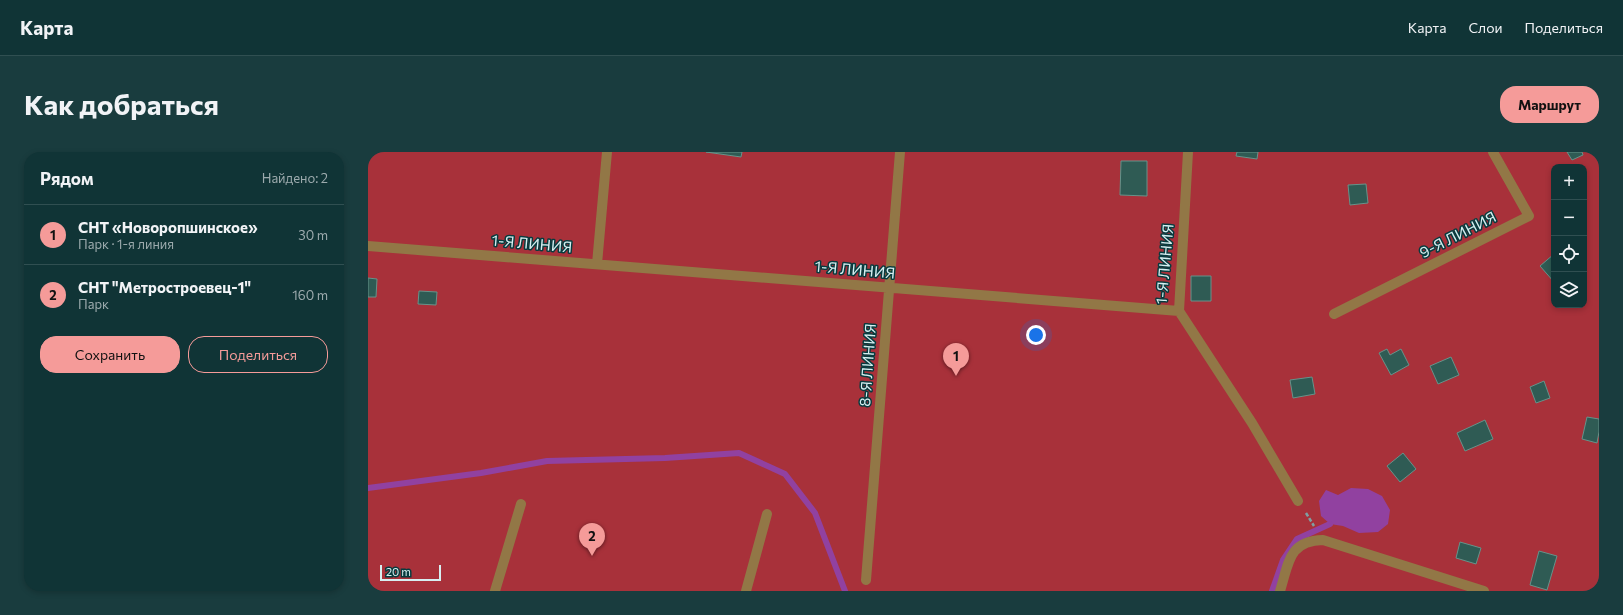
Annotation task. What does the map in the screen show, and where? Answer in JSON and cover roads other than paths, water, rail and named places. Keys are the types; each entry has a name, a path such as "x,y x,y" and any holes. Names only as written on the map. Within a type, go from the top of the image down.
{"street":[{"path":"597,264 607,152"},
{"name":"8-Я ЛИНИЯ","path":"866,580 900,152"},
{"name":"1-Я ЛИНИЯ","path":"368,246 889,287 1179,312 1188,152"},
{"name":"9-Я ЛИНИЯ","path":"1334,314 1529,216 1493,152"},
{"path":"1179,312 1252,422 1298,501"},
{"path":"495,591 521,504"},
{"path":"746,591 767,514"},
{"path":"1280,591 1291,556 1300,545 1312,541 1323,540 1484,591"}],"waterway":[{"path":"368,488 481,473 547,461 665,458 739,453 785,474 815,513 845,591"},
{"path":"1272,591 1283,560 1297,539 1330,524"}],"place":[{"name":"СНТ «Новоропшинское»","path":"956,376"},
{"name":"СНТ \"Метростроевец-1\"","path":"592,556"}]}
